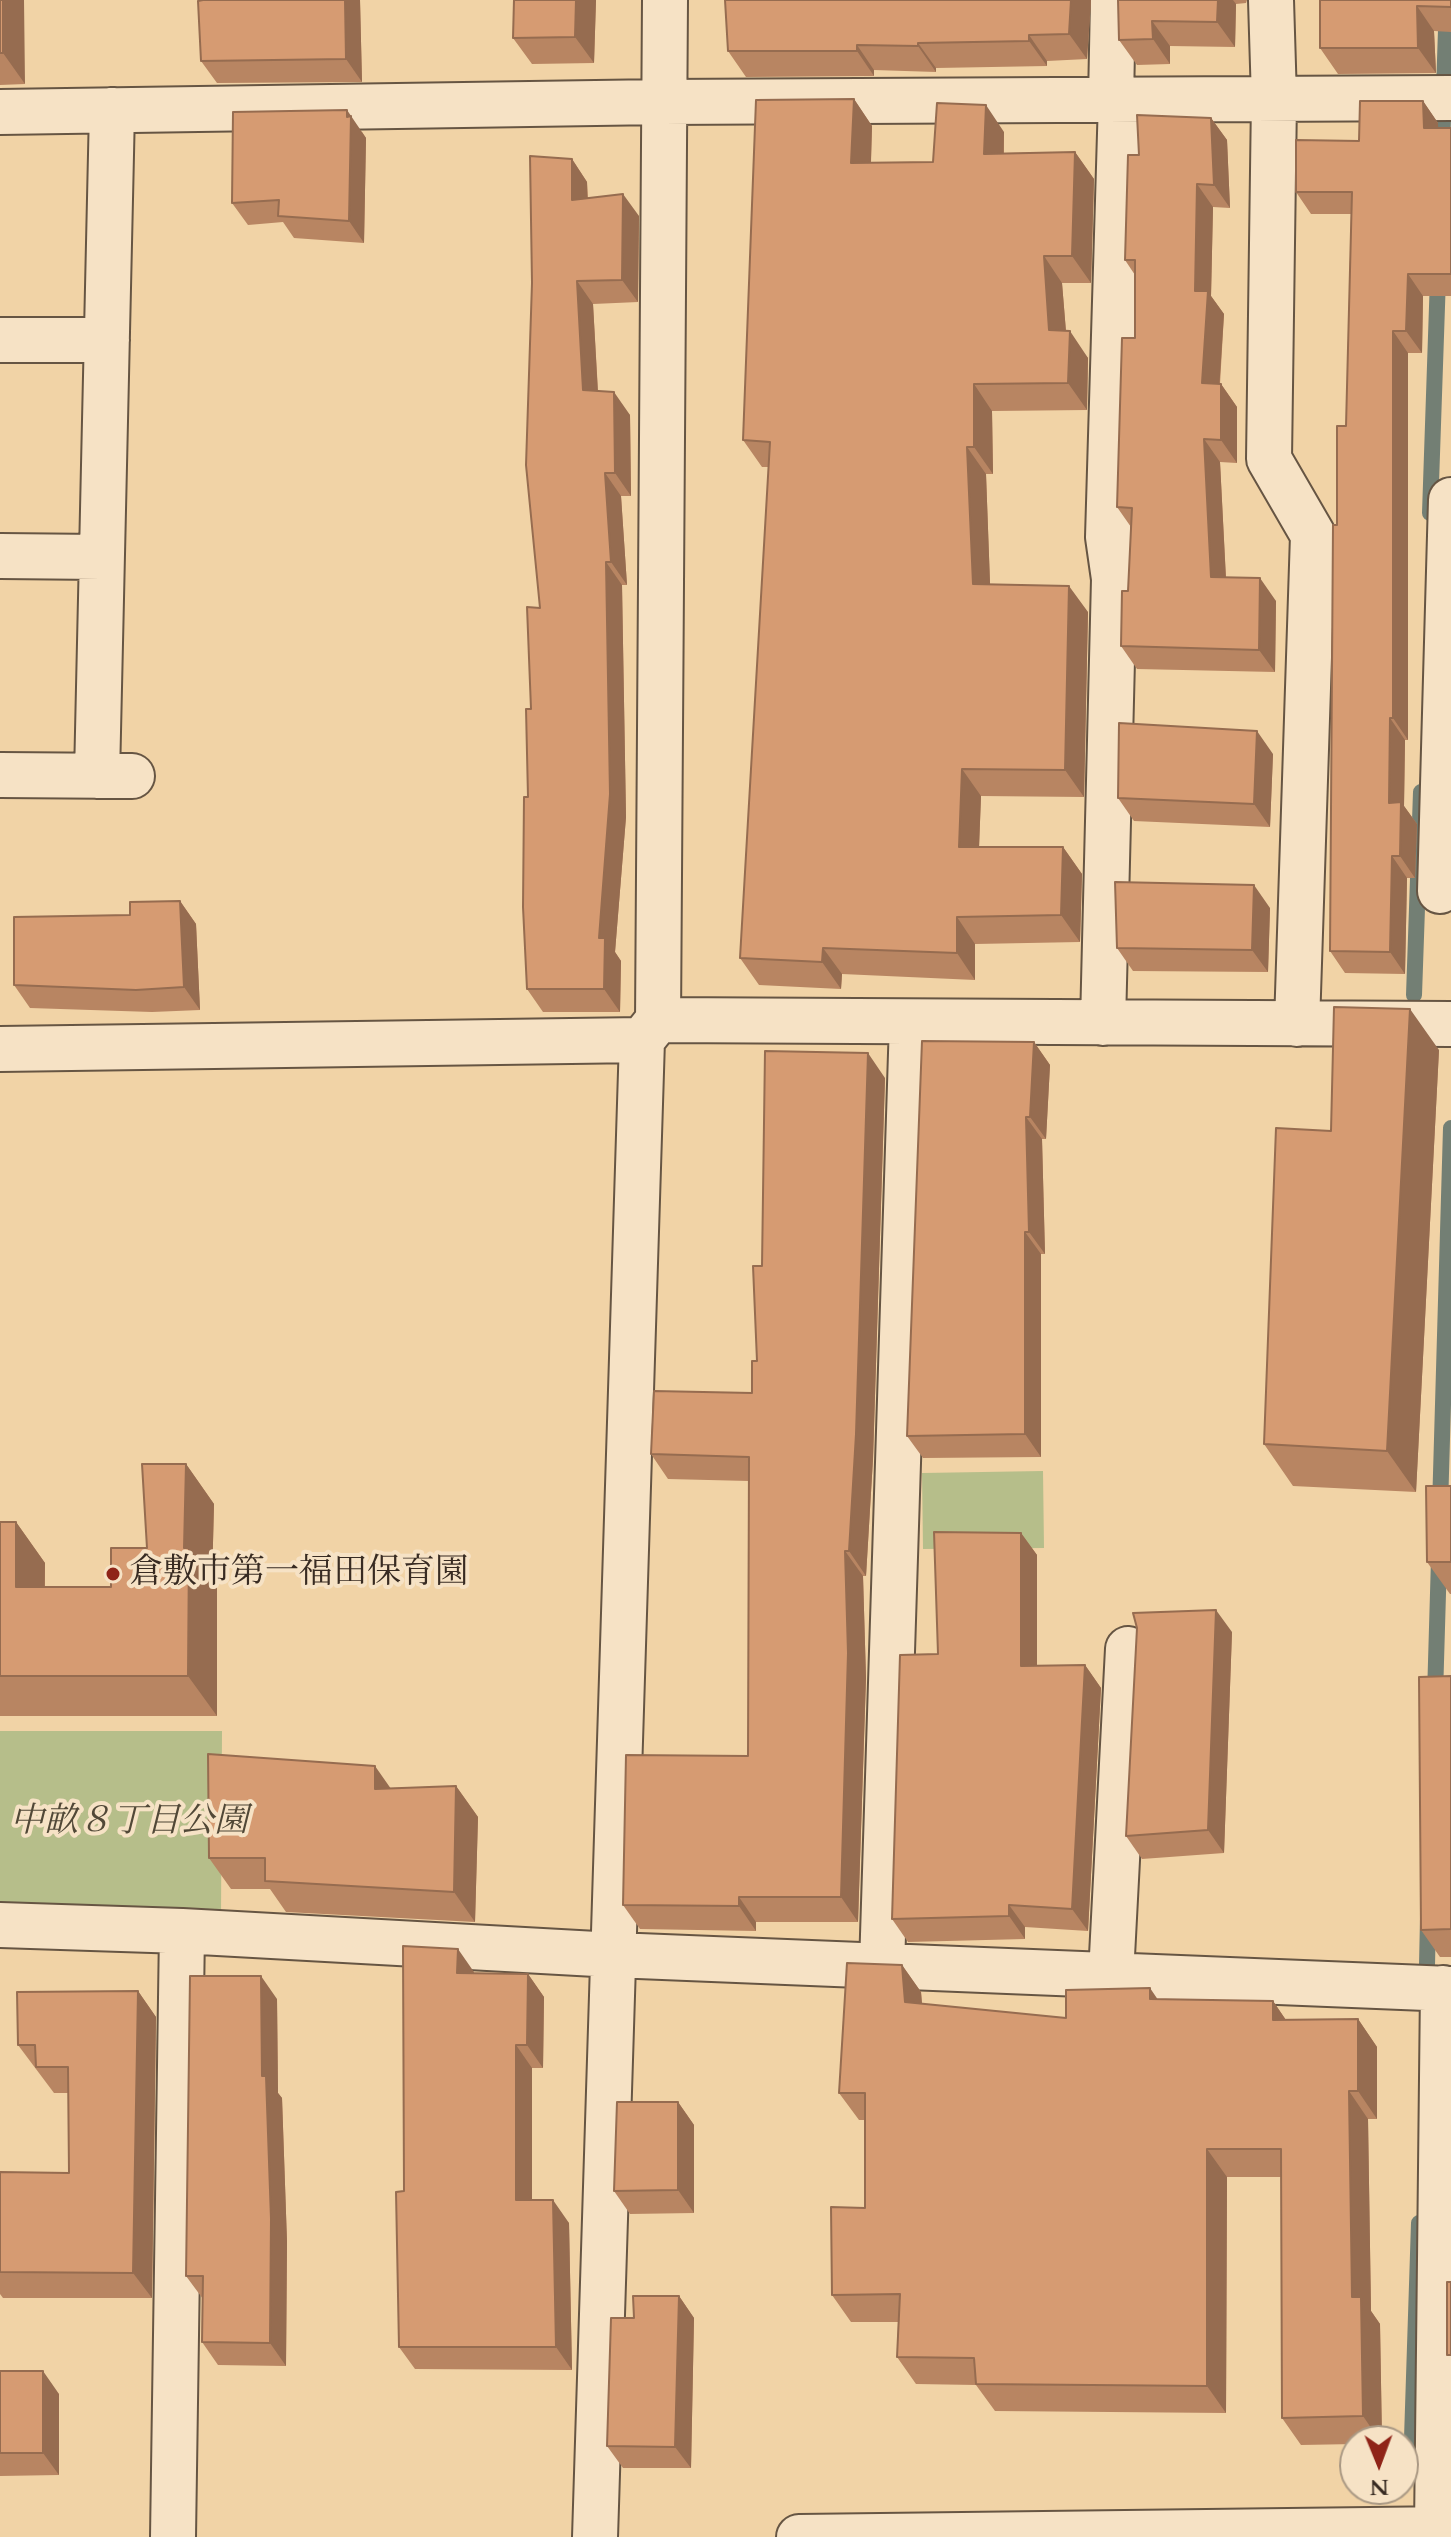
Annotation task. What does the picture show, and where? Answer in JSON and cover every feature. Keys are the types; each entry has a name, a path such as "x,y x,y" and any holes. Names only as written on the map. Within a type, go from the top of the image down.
{"street":[{"path":"595,2537 650,1030 665,0"},
{"path":"1103,1023 1114,579 1108,537 1116,100 1113,0"},
{"path":"1271,0 1274,99 1269,459 1313,535 1297,1024"},
{"path":"0,112 662,102 1444,98"},
{"path":"0,775 115,776 101,557 112,110"},
{"path":"0,340 107,340"},
{"path":"1440,891 1451,500"},
{"path":"0,556 101,557"},
{"path":"0,1049 912,1022 1451,1024"},
{"path":"882,1966 912,1022"},
{"path":"1111,1975 1128,1649"},
{"path":"0,1925 182,1931 614,1955 1447,1989 1444,2529 799,2537"},
{"path":"173,2537 182,1931"}],"green space":[{"path":"1043,1471 1044,1548 923,1549 922,1473"},
{"name":"中畝８丁目公園","path":"0,1731 222,1731 221,1917 0,1913"}],"building":[{"path":"0,0 3,0 3,53 0,53"},
{"path":"345,0 346,59 201,61 198,1"},
{"path":"514,0 576,0 575,37 513,38"},
{"path":"725,0 1071,0 1069,34 1029,35 1029,41 918,43 918,46 857,45 857,51 728,51"},
{"path":"1118,0 1218,0 1217,22 1152,21 1153,39 1119,40"},
{"path":"1320,0 1451,0 1451,7 1417,6 1418,48 1320,48"},
{"path":"854,99 851,163 933,162 937,103 986,105 984,154 1075,152 1072,256 1044,256 1049,330 1070,331 1068,383 974,384 974,447 967,447 973,584 1069,586 1065,770 962,769 959,847 1063,847 1061,915 957,917 957,953 823,948 822,962 740,958 770,442 743,440 756,100"},
{"path":"1360,101 1423,101 1424,128 1451,128 1451,274 1408,274 1406,331 1393,331 1393,718 1390,718 1389,803 1401,802 1400,856 1392,856 1390,952 1330,951 1333,525 1337,525 1337,426 1346,426 1352,192 1296,192 1296,140 1359,141"},
{"path":"347,110 347,117 351,116 349,221 278,216 279,200 232,203 233,112"},
{"path":"1137,115 1211,118 1214,185 1197,184 1195,291 1208,291 1202,383 1221,384 1221,440 1204,439 1211,577 1260,578 1259,650 1121,646 1122,591 1128,591 1132,508 1117,507 1122,338 1135,338 1135,260 1125,260 1128,155 1139,155"},
{"path":"530,156 572,159 572,200 623,194 622,280 577,281 583,390 614,392 615,473 605,473 611,562 606,562 610,794 599,938 605,938 604,989 527,989 523,907 524,797 528,797 526,709 531,709 527,607 540,608 526,465 532,283"},
{"path":"1119,723 1257,731 1254,804 1118,798"},
{"path":"1115,882 1254,885 1252,950 1117,948"},
{"path":"180,901 184,987 136,990 14,985 14,917 130,915 130,902"},
{"path":"1334,1007 1410,1009 1387,1451 1264,1444 1276,1128 1331,1131"},
{"path":"922,1041 1034,1042 1030,1117 1026,1117 1029,1232 1025,1232 1025,1434 907,1436"},
{"path":"765,1051 868,1053 856,1434 849,1551 845,1551 848,1653 841,1897 739,1897 739,1906 623,1905 626,1755 748,1756 749,1457 651,1454 654,1391 752,1393 752,1361 757,1361 753,1266 762,1266"},
{"path":"142,1464 186,1464 184,1548 189,1548 188,1676 0,1676 0,1522 16,1522 16,1587 111,1587 111,1548 147,1548"},
{"path":"1426,1486 1451,1486 1451,1562 1427,1562"},
{"path":"934,1532 1021,1533 1021,1666 1085,1665 1072,1909 1009,1905 1009,1916 892,1919 900,1655 938,1654"},
{"path":"1216,1610 1208,1830 1126,1836 1137,1628 1133,1613"},
{"path":"1451,1676 1451,1929 1421,1930 1419,1677"},
{"path":"208,1754 375,1766 375,1789 456,1786 454,1892 265,1881 265,1858 209,1858"},
{"path":"403,1946 458,1949 457,1973 528,1974 527,2045 516,2045 516,2200 553,2200 556,2347 399,2347 396,2192 404,2191"},
{"path":"847,1963 902,1965 905,2002 1066,2018 1066,1990 1150,1988 1150,1999 1273,2001 1273,2020 1358,2019 1358,2091 1349,2091 1352,2297 1361,2297 1363,2416 1282,2418 1281,2149 1207,2149 1207,2386 976,2384 974,2358 897,2357 900,2294 832,2295 831,2207 865,2208 865,2093 839,2093"},
{"path":"190,1976 261,1976 262,2076 266,2076 271,2219 270,2343 202,2342 203,2276 186,2276"},
{"path":"138,1991 133,2273 0,2272 0,2172 69,2173 68,2067 36,2067 35,2045 18,2045 17,1992"},
{"path":"617,2102 678,2102 678,2190 614,2191"},
{"path":"1447,2282 1451,2282 1451,2355 1447,2355"},
{"path":"633,2296 679,2296 675,2447 607,2446 611,2318 634,2318"},
{"path":"0,2371 43,2371 43,2453 0,2453"}],"waterway":[{"path":"1442,150 1447,0"},
{"path":"1430,513 1438,277"},
{"path":"1414,995 1421,792"},
{"path":"1440,1508 1451,1128"},
{"path":"1435,1696 1439,1559"},
{"path":"1427,1965 1428,1919"},
{"path":"1412,2425 1419,2223"}],"place":[{"name":"倉敷市第一福田保育園","path":"113,1574"}]}
